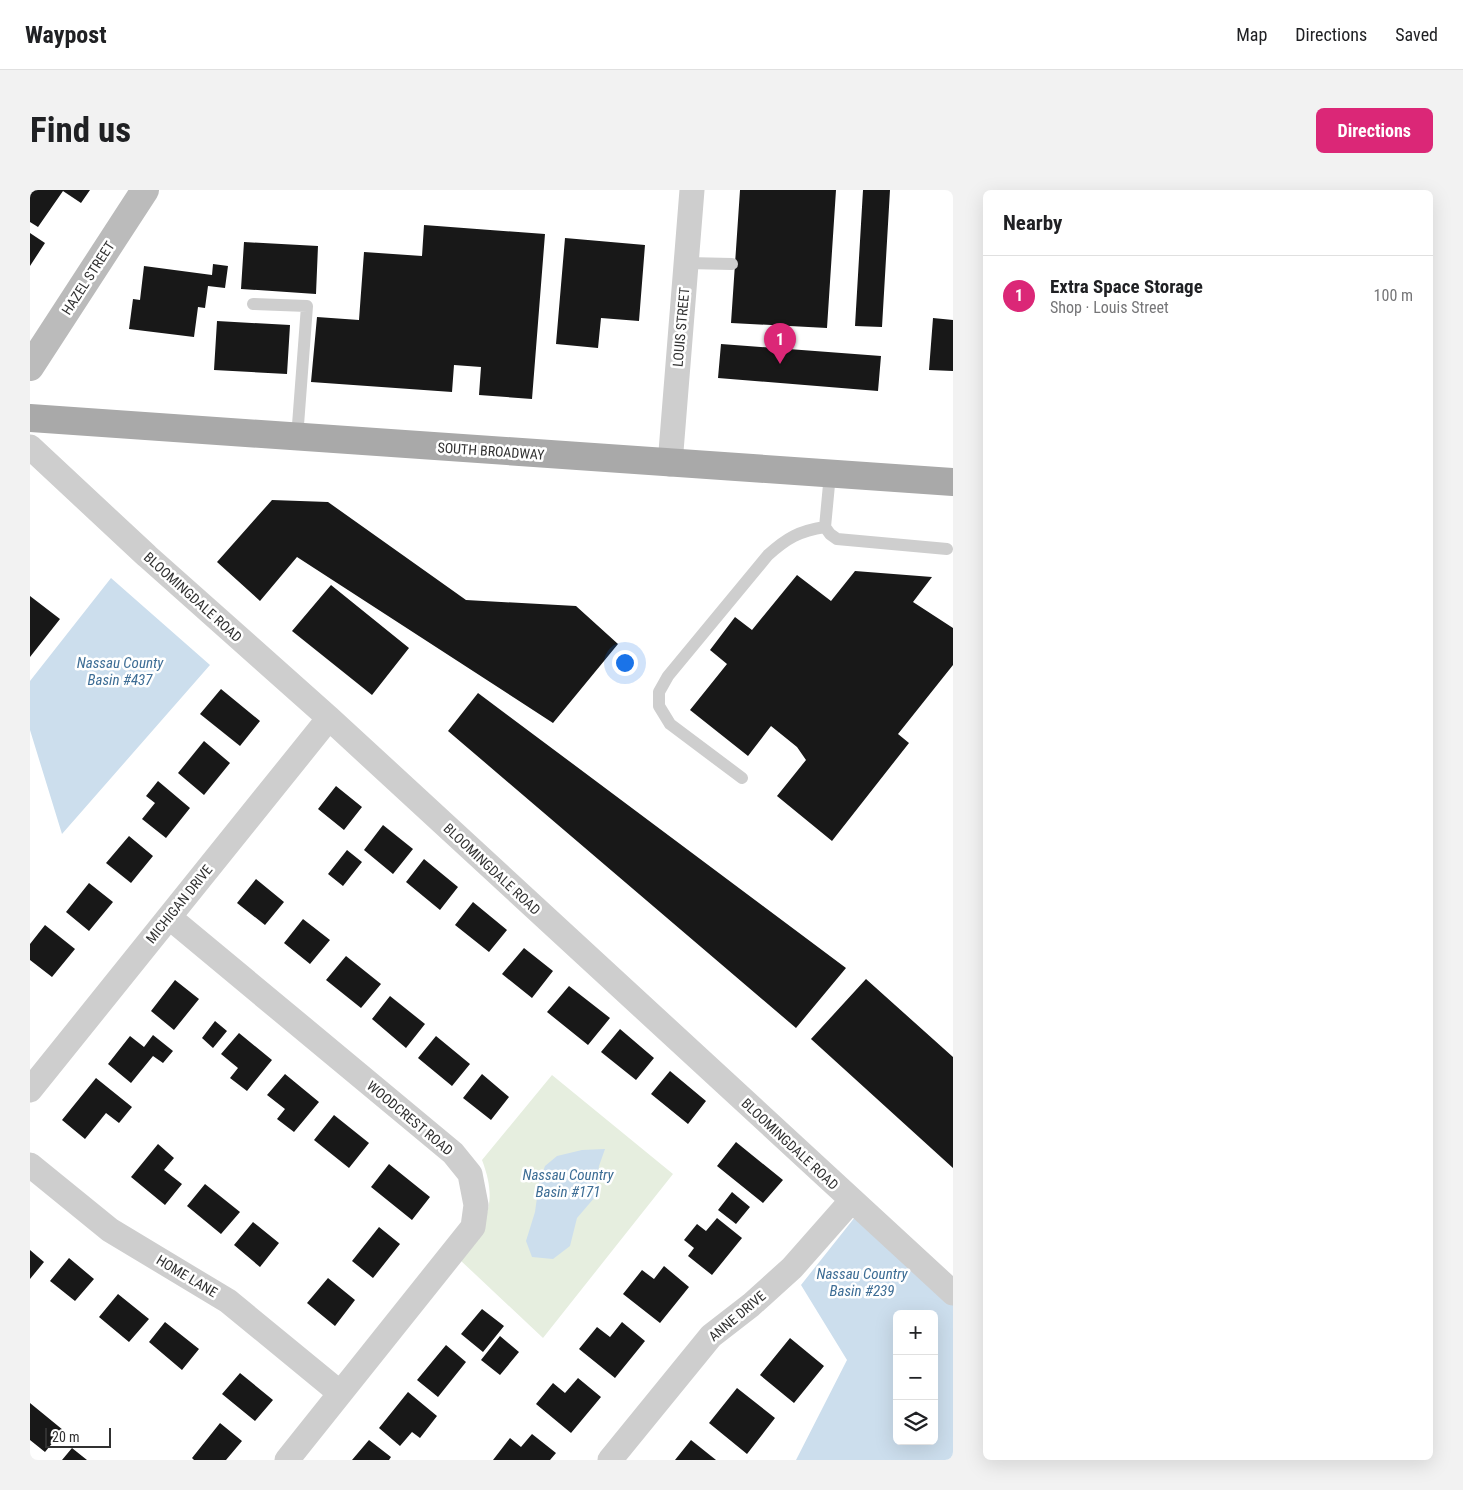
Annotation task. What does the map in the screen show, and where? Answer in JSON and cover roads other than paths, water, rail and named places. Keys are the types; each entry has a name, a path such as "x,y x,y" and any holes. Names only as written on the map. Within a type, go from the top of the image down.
{"main road":[{"name":"SOUTH BROADWAY","path":"30,418 670,464 953,482"}],"street":[{"name":"HAZEL STREET","path":"30,367 145,190"},
{"name":"LOUIS STREET","path":"670,464 692,190"},
{"name":"BLOOMINGDALE ROAD","path":"30,447 147,556 329,718 953,1293"},
{"name":"MICHIGAN DRIVE","path":"30,1090 329,718"},
{"name":"WOODCREST ROAD","path":"169,917 453,1152 470,1174 476,1205 473,1227 287,1460"},
{"name":"HOME LANE","path":"30,1165 110,1230 228,1301 340,1392"},
{"name":"ANNE DRIVE","path":"610,1460 711,1336 751,1305 792,1268 852,1200"}],"lane":[{"path":"686,264 732,264"},
{"path":"253,304 307,306 297,438"},
{"path":"830,474 825,527 836,539 947,549"},
{"path":"742,778 670,724 659,706 660,692 668,676 768,555 784,541 796,534 825,527"}],"water":[{"name":"Nassau County Basin #437","path":"111,578 210,665 62,834 30,730 30,681"},
{"name":"Nassau Country Basin #171","path":"605,1149 599,1166 595,1197 577,1218 570,1246 553,1259 532,1257 526,1241 535,1212 539,1183 545,1166 557,1156 582,1150"},
{"name":"Nassau Country Basin #239","path":"859,1212 953,1303 953,1460 796,1460 847,1360 801,1285"}],"place":[{"name":"Extra Space Storage","path":"780,364"}]}
